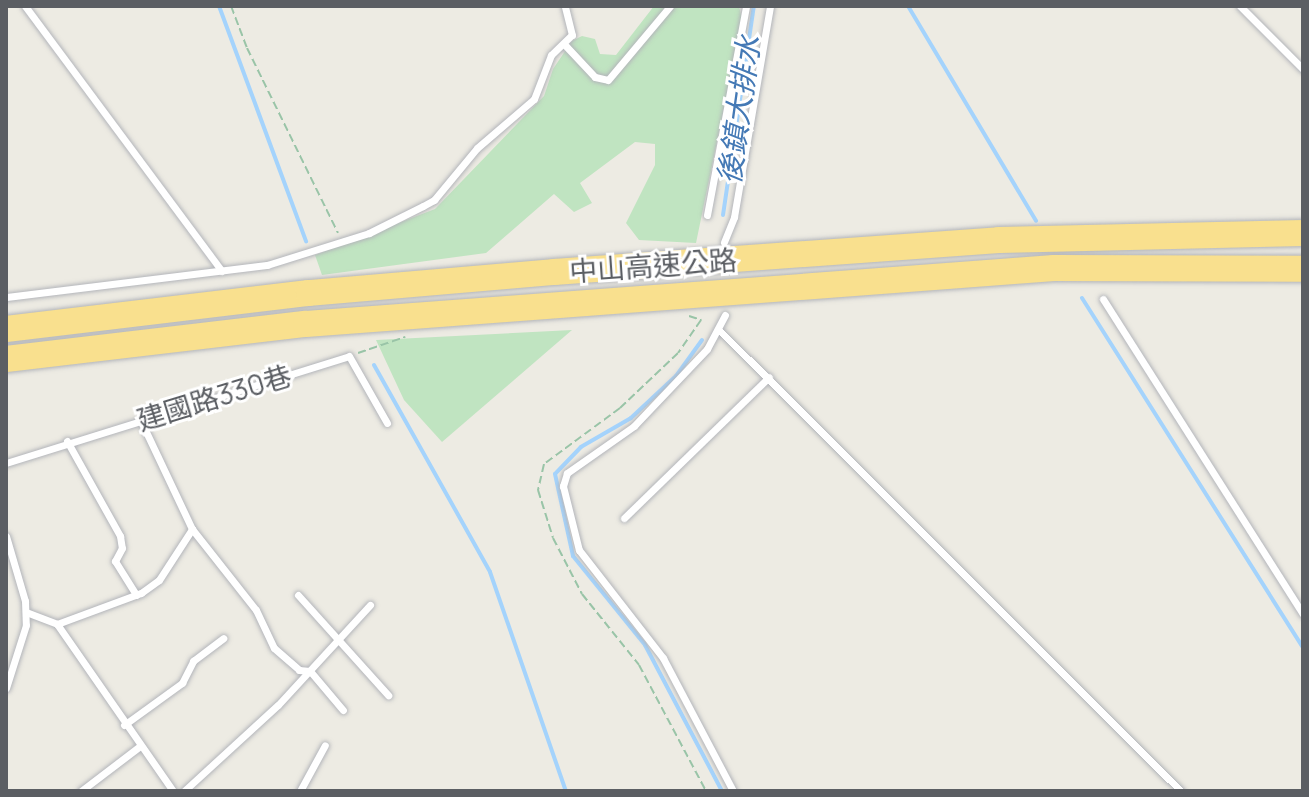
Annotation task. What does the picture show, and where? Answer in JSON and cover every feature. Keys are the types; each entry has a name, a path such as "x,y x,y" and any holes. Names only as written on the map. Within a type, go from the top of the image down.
{"highway":[{"name":"中山高速公路","path":"6,329 309,293 569,271 999,240 1303,233"},
{"name":"中山高速公路","path":"6,359 321,323 1054,268 1303,269"}],"lane":[{"path":"25,6 222,271"},
{"path":"6,297 267,265 343,242 434,200 477,148 534,99 551,55 572,35 565,6"},
{"path":"564,44 595,77 608,80 670,6"},
{"path":"707,215 746,6"},
{"path":"724,242 734,217 770,6"},
{"path":"1240,6 1303,69"},
{"path":"1103,299 1303,614"},
{"path":"725,315 720,331 634,426 567,473 563,486 579,550 663,658 733,791"},
{"path":"720,331 1178,790"},
{"name":"建國路330巷","path":"6,463 67,441 349,356 387,423"},
{"path":"624,518 769,377"},
{"path":"140,419 192,529 256,610 274,648 299,670 310,671 343,710"},
{"path":"67,441 120,536 122,548 115,561 136,595"},
{"path":"57,624 136,595 159,580 192,529"},
{"path":"6,536 26,612 6,688"},
{"path":"298,595 388,695"},
{"path":"184,791 310,671 370,605"},
{"path":"26,612 57,624 124,725 173,791"},
{"path":"124,725 182,683 193,661 223,638"},
{"path":"300,791 325,745"},
{"path":"81,791 140,746"}],"path":[{"path":"231,6 247,48 343,242"}],"green space":[{"path":"654,6 739,6 742,20 696,243 639,240 626,223 655,165 655,144 635,142 580,183 592,203 574,212 554,194 486,253 322,275 315,255 435,209 544,96 553,69 572,41 582,36 595,39 600,54 616,55"},
{"path":"572,330 442,442 404,400 376,340"}],"waterway":[{"path":"219,6 306,241"},
{"name":"後鎮大排水","path":"723,215 754,6"},
{"path":"908,6 1036,221"},
{"path":"1082,298 1303,647"},
{"path":"702,340 676,376 631,418 581,447 555,474 573,556 645,645 722,791"},
{"path":"374,365 490,572 566,791"}]}
